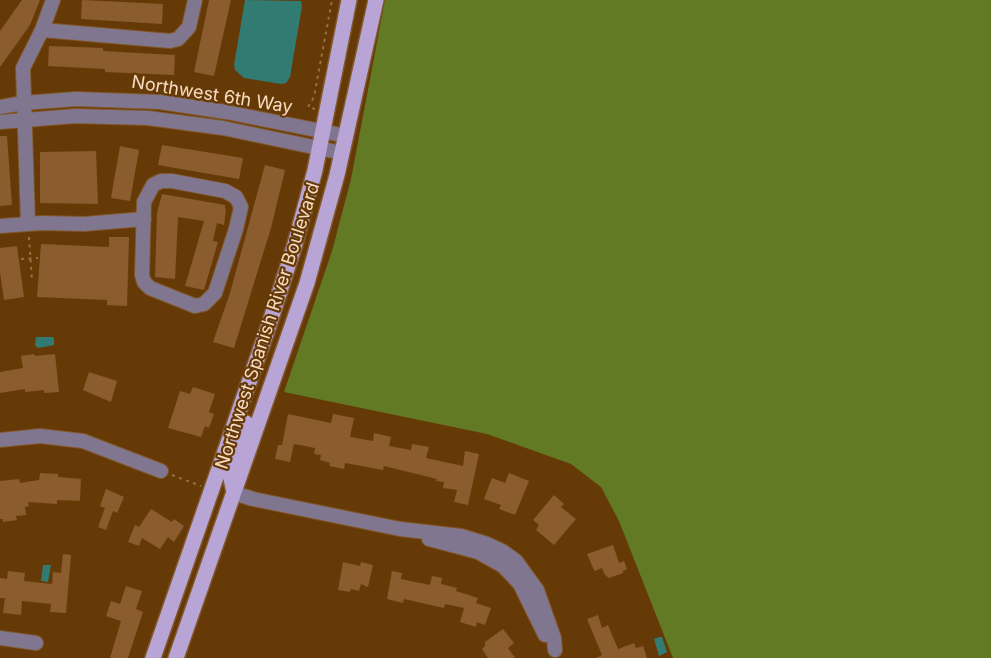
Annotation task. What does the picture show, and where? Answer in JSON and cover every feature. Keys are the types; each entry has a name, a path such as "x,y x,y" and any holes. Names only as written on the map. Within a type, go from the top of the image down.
{"main road":[{"name":"Northwest Spanish River Boulevard","path":"153,658 296,244 320,148 349,0"},
{"name":"Northwest Spanish River Boulevard","path":"176,658 307,283 342,153 376,0"},
{"path":"234,493 230,474 247,420 255,367"}],"street":[{"path":"28,229 23,68 54,0"},
{"path":"42,30 170,41 178,39 189,27 195,0"},
{"name":"Northwest 6th Way","path":"0,106 87,99 160,102 226,112 346,136"},
{"name":"Northwest 6th Way","path":"0,122 101,115 148,118 223,128 342,153"},
{"path":"162,181 225,191 236,197 241,207 236,229 215,293 210,300 195,306 150,288 144,282 142,275 144,219 144,202 148,192 153,185 162,181"},
{"path":"0,226 28,229 144,219"},
{"path":"0,440 40,435 83,441 161,471"},
{"path":"234,493 253,499 400,529 478,552 502,566 520,584 556,654"},
{"path":"0,638 36,643"}],"path":[{"path":"308,107 314,97 332,0"},
{"path":"28,229 32,281"},
{"path":"21,259 38,258"},
{"path":"161,471 212,490"}],"green space":[{"path":"385,0 991,0 991,658 673,658 619,521 601,487 571,464 487,434 284,392 332,251 351,179"}],"water":[{"path":"245,0 301,1 290,77 286,83 244,78 235,70"},
{"path":"36,337 52,337 54,345 38,348 35,345"},
{"path":"43,565 51,565 48,582 41,581"},
{"path":"662,637 667,652 659,656 654,639"}],"building":[{"path":"22,0 40,0 30,25 0,67 0,31"},
{"path":"82,0 163,4 162,24 81,19"},
{"path":"209,0 231,0 214,76 194,72"},
{"path":"49,46 103,48 103,51 175,55 174,75 105,72 105,69 48,66"},
{"path":"0,136 7,136 12,205 0,206"},
{"path":"162,145 243,158 239,179 158,165"},
{"path":"120,146 139,150 130,201 111,198"},
{"path":"96,151 98,204 40,203 40,152"},
{"path":"265,165 285,170 271,228 234,348 213,342 230,293"},
{"path":"162,194 225,205 224,225 217,223 213,241 218,242 204,290 185,286 204,221 178,217 175,279 155,277 157,213"},
{"path":"109,237 129,237 127,306 107,305 107,300 37,297 41,244 109,247"},
{"path":"17,246 24,297 4,300 0,272 0,248"},
{"path":"34,354 35,356 55,354 59,392 44,393 44,390 25,392 25,389 0,393 0,372 23,368 21,356"},
{"path":"89,372 117,381 111,402 83,390"},
{"path":"193,387 215,394 209,412 214,414 209,428 205,426 201,437 168,428 180,391 190,394"},
{"path":"288,414 331,423 333,414 354,418 350,437 373,441 374,433 391,437 389,446 411,450 412,444 429,447 426,458 463,466 465,451 479,454 468,505 454,502 457,490 443,488 444,482 436,481 437,479 384,466 383,470 345,463 344,469 329,466 330,463 320,460 321,455 314,454 315,448 294,444 290,462 275,459 278,445 282,445"},
{"path":"40,473 81,479 80,501 57,500 57,504 28,502 29,506 25,507 26,515 16,516 17,520 3,522 3,519 0,519 0,481 19,479 20,483 39,480"},
{"path":"509,473 529,481 515,515 499,509 501,505 484,499 492,478 505,483"},
{"path":"106,489 124,497 117,513 113,511 106,530 98,527 105,508 100,506"},
{"path":"554,495 564,504 561,507 576,519 554,545 536,530 539,525 533,520"},
{"path":"151,509 172,522 174,519 184,526 174,542 168,537 160,549 142,538 139,546 128,542 135,525 139,527"},
{"path":"613,545 619,563 624,561 627,569 609,578 602,568 595,571 587,554"},
{"path":"63,554 71,555 66,613 50,612 51,604 22,601 21,615 3,613 5,598 0,598 0,578 7,579 8,571 25,573 24,581 52,584 53,572 61,573"},
{"path":"343,562 360,566 361,562 373,565 368,587 361,584 359,591 338,590"},
{"path":"392,571 402,573 401,579 430,585 432,576 442,578 441,584 457,588 456,591 478,598 476,603 491,608 485,625 477,622 476,627 460,622 464,608 445,604 444,608 404,599 403,603 387,599"},
{"path":"126,586 142,591 136,609 143,612 128,658 110,658 121,621 106,616 111,601 120,604"},
{"path":"598,615 602,628 608,625 618,649 634,643 636,648 643,646 647,658 596,658 602,655 587,619"},
{"path":"503,629 514,643 508,648 515,658 488,658 482,649 485,642"}]}
